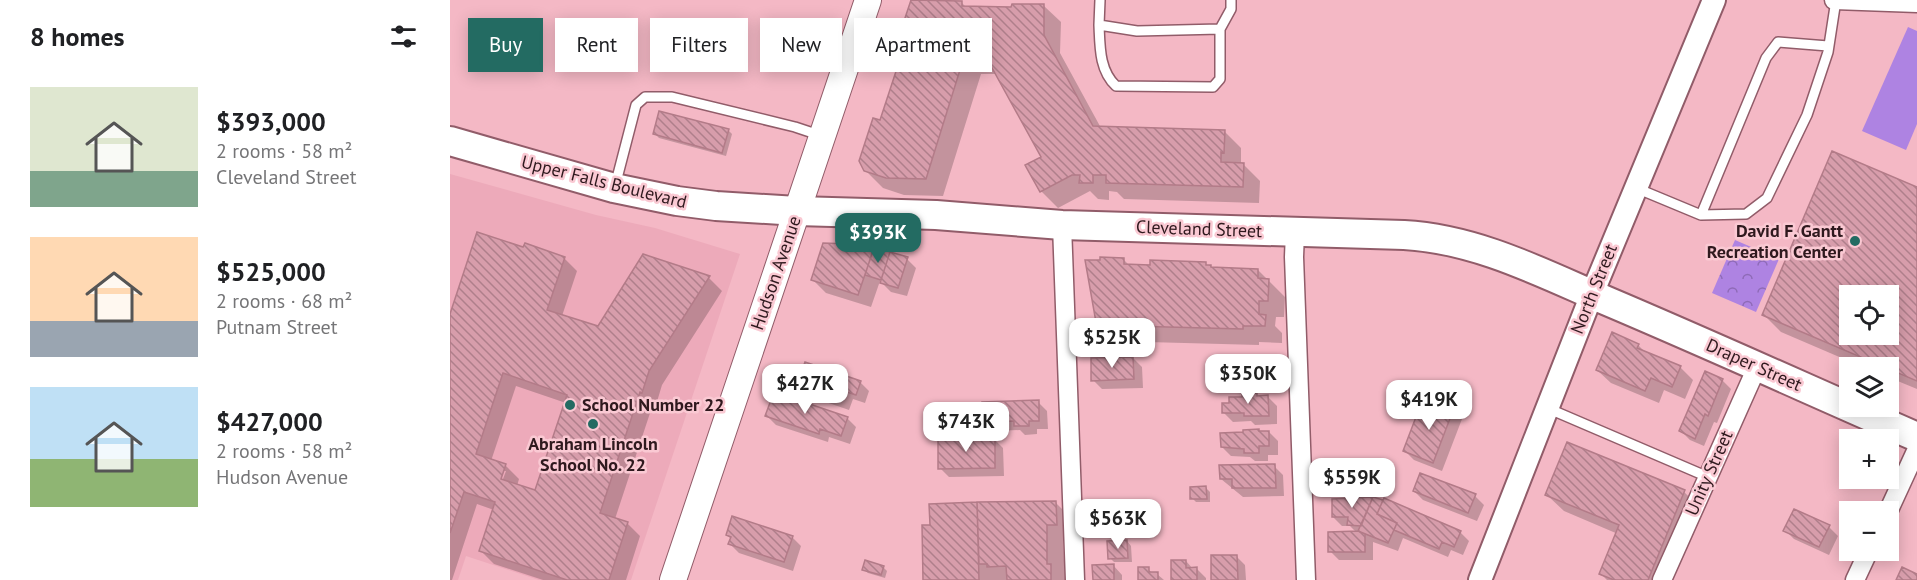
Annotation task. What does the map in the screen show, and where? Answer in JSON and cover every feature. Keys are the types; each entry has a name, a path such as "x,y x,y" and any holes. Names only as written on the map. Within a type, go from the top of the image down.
{"main road":[{"name":"Hudson Avenue","path":"673,580 868,0"},
{"name":"Upper Falls Boulevard","path":"450,141 614,188 650,196 698,204 797,211"},
{"name":"Cleveland Street","path":"797,211 936,215 1062,225 1404,235 1441,239 1483,249 1592,294"},
{"name":"Draper Street","path":"1592,294 1917,437"}],"street":[{"name":"North Street","path":"1479,580 1592,294 1714,0"},
{"path":"1835,0 1917,3"},
{"path":"1062,225 1075,580"},
{"path":"1295,232 1294,268 1306,580"},
{"name":"Unity Street","path":"1662,580 1757,367"},
{"path":"1892,501 1917,449"},
{"path":"1855,580 1864,561"}],"lane":[{"path":"1100,0 1101,58 1110,80 1116,86 1214,87 1220,79 1220,29 1231,9 1231,0"},
{"path":"1636,188 1701,215 1746,214 1767,198 1807,115 1828,46 1835,0"},
{"path":"1099,25 1137,31 1220,29"},
{"path":"1701,215 1766,58 1778,42 1828,46"},
{"path":"614,188 636,105 645,97 672,97 795,127 822,137"},
{"path":"1547,408 1708,477"}],"shaded area":[{"name":"School Number 22","path":"450,174 596,215 655,228 740,254 631,580 539,580 466,556 458,580 450,580"}],"green space":[{"path":"1908,27 1917,31 1917,124 1906,150 1862,131"},
{"path":"1735,240 1779,259 1756,312 1712,293"}],"building":[{"path":"911,0 962,1 962,6 1011,7 1012,4 1044,4 1044,35 1093,126 1225,130 1224,153 1221,152 1221,162 1244,163 1243,187 1106,183 1106,175 1093,175 1093,183 1079,183 1080,175 1072,175 1040,192 1025,165 1041,157 992,68 992,18 905,18"},
{"path":"896,72 959,72 926,179 886,178 864,171 859,161 873,118 880,120"},
{"path":"659,111 729,129 722,153 653,134"},
{"name":"David F. Gantt Recreation Center","path":"1832,151 1917,187 1917,381 1899,373 1899,357 1861,357 1762,315"},
{"name":"Abraham Lincoln School No. 22","path":"477,232 523,247 525,243 565,257 547,310 598,326 643,254 710,276 649,371 642,393 640,392 600,513 628,522 609,580 567,580 479,551 495,502 464,492 450,533 450,314","holes":["503,373 567,395 535,490 501,479 506,464 476,454"]},
{"path":"823,243 875,245 858,295 811,280"},
{"path":"874,247 890,252 881,280 865,275"},
{"path":"890,252 908,257 898,288 880,283"},
{"path":"1100,257 1124,258 1124,264 1150,265 1150,260 1206,262 1206,265 1211,265 1211,267 1258,269 1258,278 1269,279 1268,301 1259,301 1259,314 1266,315 1265,326 1243,326 1243,329 1130,326 1130,329 1097,328 1085,260 1100,260"},
{"path":"1612,332 1639,344 1637,348 1681,366 1672,387 1651,378 1645,391 1596,370"},
{"path":"1133,357 1134,379 1091,381 1091,358"},
{"path":"1213,357 1253,357 1254,374 1214,375"},
{"path":"805,362 861,381 856,395 844,391 840,401 810,391 811,386 798,382"},
{"path":"1705,371 1723,379 1708,416 1705,414 1695,439 1679,431"},
{"path":"774,392 848,417 841,436 820,429 819,434 765,416"},
{"path":"1257,393 1257,396 1268,395 1269,416 1222,413 1222,403 1229,403 1229,397 1242,397 1242,394"},
{"path":"1431,399 1454,408 1433,463 1403,451 1419,409 1426,412"},
{"path":"1039,400 1039,421 1029,421 1029,426 1014,426 1014,421 983,422 982,402"},
{"path":"1259,429 1259,431 1269,431 1269,446 1259,446 1259,453 1244,453 1244,449 1221,447 1220,433"},
{"path":"995,437 995,468 938,469 938,438"},
{"path":"1567,442 1685,490 1648,580 1614,580 1599,574 1619,525 1545,495"},
{"path":"1275,464 1276,488 1232,488 1232,479 1220,479 1219,465"},
{"path":"1372,465 1373,485 1327,487 1326,468"},
{"path":"1420,473 1476,494 1468,513 1413,491"},
{"path":"1206,486 1207,499 1190,499 1190,487"},
{"path":"1373,497 1383,500 1377,514 1397,523 1388,543 1358,531"},
{"path":"1373,497 1361,526 1347,525 1348,517 1332,517 1332,499"},
{"path":"1384,498 1461,531 1454,547 1442,542 1439,549 1394,530 1397,523 1377,514"},
{"path":"1056,501 1057,525 1047,525 1047,564 1051,564 1051,580 1007,580 1006,566 987,567 987,564 979,564 977,502"},
{"path":"977,502 979,580 923,580 922,525 930,525 929,504"},
{"path":"1794,509 1830,525 1819,547 1783,531"},
{"path":"732,516 793,536 784,562 728,544 731,537 726,535"},
{"path":"1358,531 1365,534 1365,552 1328,552 1328,532"},
{"path":"1127,540 1128,558 1108,559 1107,541"},
{"path":"1211,555 1237,555 1238,580 1211,580"},
{"path":"865,560 884,566 881,575 862,570"},
{"path":"1171,560 1186,560 1186,568 1197,567 1197,580 1171,580"},
{"path":"1114,564 1114,580 1093,580 1092,565"},
{"path":"1138,567 1149,567 1149,572 1158,572 1158,580 1138,580"},
{"path":"1902,567 1917,574 1917,580 1896,580"}],"place":[{"name":"David F. Gantt Recreation Center","path":"1855,241"},
{"name":"School Number 22","path":"570,405"},
{"name":"Abraham Lincoln School No. 22","path":"593,424"}]}
